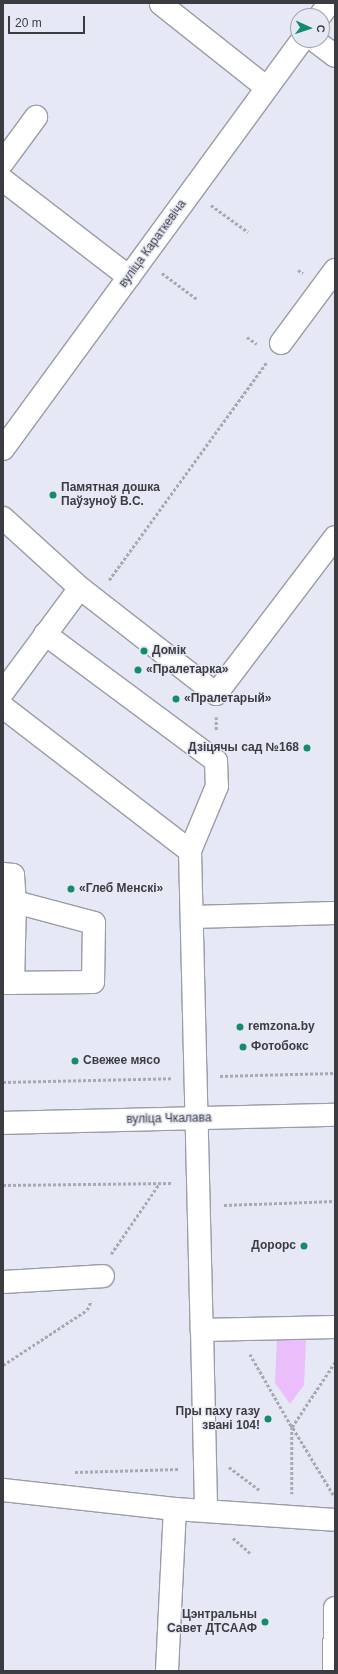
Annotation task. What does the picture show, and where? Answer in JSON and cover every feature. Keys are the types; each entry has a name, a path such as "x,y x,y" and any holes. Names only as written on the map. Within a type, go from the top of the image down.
{"street":[{"path":"161,3 267,88"},
{"name":"вуліца Караткевіча","path":"3,449 296,48"},
{"path":"324,48 335,56"},
{"path":"3,162 36,117"},
{"path":"3,180 129,277"},
{"path":"281,343 335,270"},
{"path":"3,518 87,594 216,694 335,537"},
{"path":"3,692 45,634 87,594"},
{"path":"45,634 216,761 217,786 190,851 195,1077 200,1206 206,1511"},
{"path":"3,707 190,851"},
{"path":"3,874 13,875 15,902 8,983 93,982 94,923 15,902"},
{"path":"192,917 335,912"},
{"name":"вуліца Чкалава","path":"3,1123 335,1115"},
{"path":"3,1282 103,1276"},
{"path":"202,1330 335,1327"},
{"path":"3,1490 175,1509 335,1520"},
{"path":"167,1671 175,1509"},
{"path":"334,1671 335,1608"}],"path":[{"path":"192,190 248,232"},
{"path":"142,258 197,298"},
{"path":"87,594 281,343"},
{"path":"216,694 216,761"},
{"path":"3,1082 335,1073"},
{"path":"3,1185 179,1182"},
{"path":"200,1206 335,1201"},
{"path":"236,1329 335,1499"},
{"path":"292,1516 292,1427 335,1362"},
{"path":"204,1448 261,1492"},
{"path":"73,1472 182,1469 182,1461"},
{"path":"230,1535 250,1553"}],"shaded area":[{"path":"277,1337 306,1339 304,1385 290,1404 275,1383"}],"place":[{"name":"Памятная дошка Паўзуноў В.С.","path":"53,495"},
{"name":"Домік","path":"144,651"},
{"name":"«Пралетарка»","path":"138,670"},
{"name":"«Пралетарый»","path":"176,699"},
{"name":"Дзіцячы сад №168","path":"307,748"},
{"name":"«Глеб Менскі»","path":"71,889"},
{"name":"remzona.by","path":"240,1027"},
{"name":"Фотобокс","path":"243,1047"},
{"name":"Свежее мясо","path":"75,1061"},
{"name":"Дорорс","path":"304,1246"},
{"name":"Пры паху газу звані 104!","path":"268,1419"},
{"name":"Цэнтральны Савет ДТСААФ","path":"265,1622"}]}
